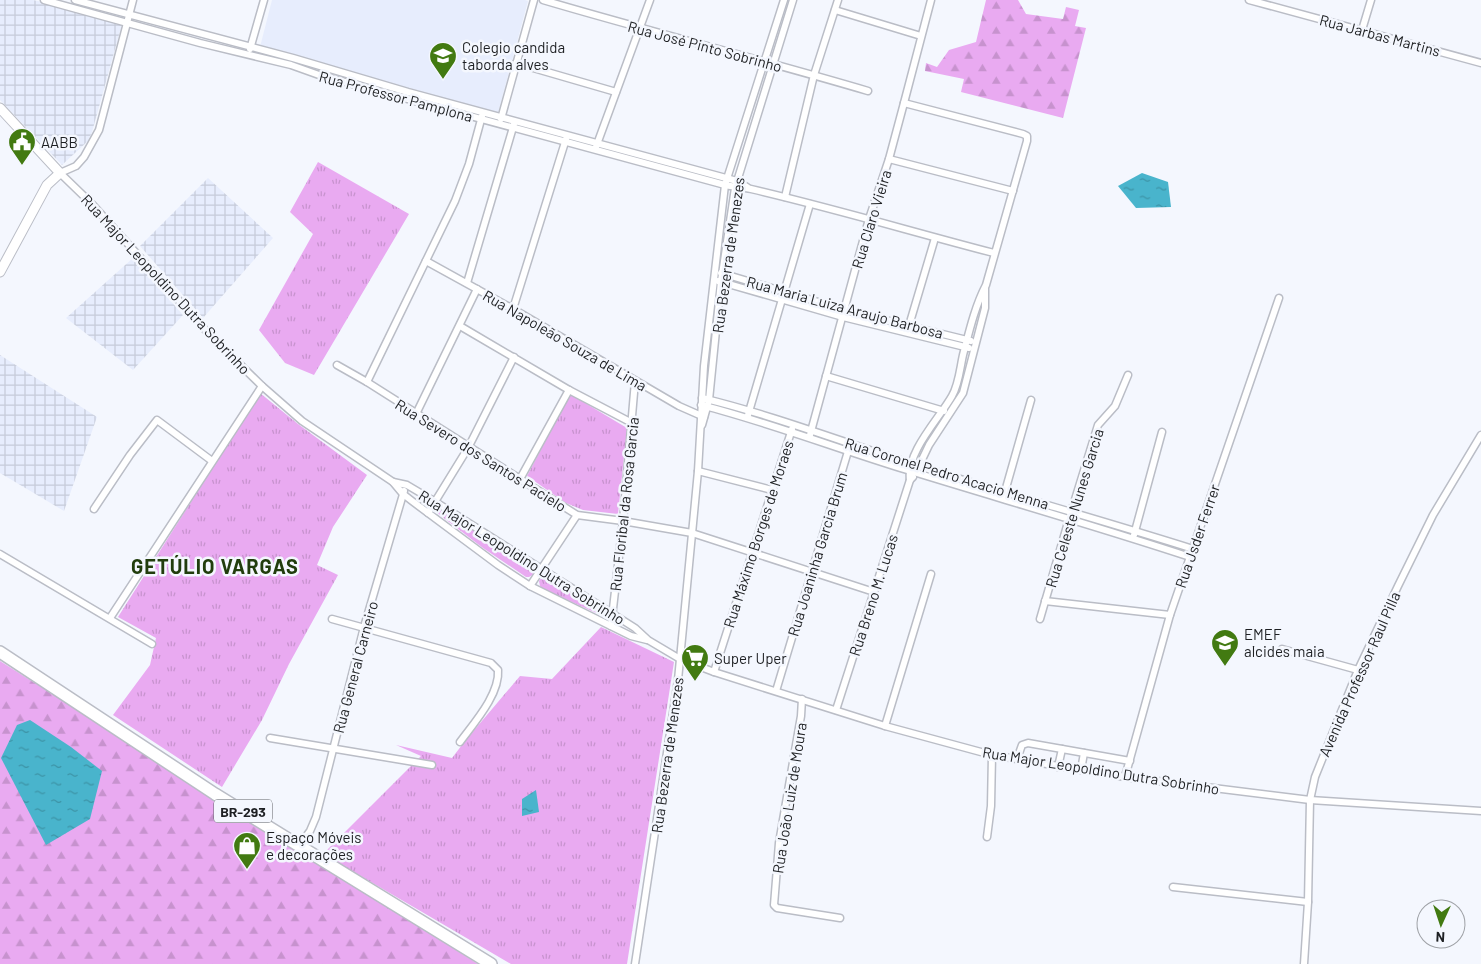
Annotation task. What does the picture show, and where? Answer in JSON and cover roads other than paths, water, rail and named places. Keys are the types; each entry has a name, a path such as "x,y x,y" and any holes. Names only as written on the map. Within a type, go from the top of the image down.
{"highway":[{"name":"BR-293","path":"0,652 144,748 491,964"}],"street":[{"name":"Rua Professor Pamplona","path":"44,0 61,2 200,43 291,65 319,75 689,168 726,182"},
{"name":"Rua Professor Pamplona","path":"75,0 293,58 407,96"},
{"path":"0,272 47,185 60,173 76,166 84,157 99,130 133,0"},
{"path":"249,54 264,0"},
{"path":"501,120 534,0"},
{"name":"Rua José Pinto Sobrinho","path":"543,0 868,91"},
{"path":"596,146 650,0"},
{"path":"785,197 814,75 838,0"},
{"name":"Rua Claro Vieira","path":"810,434 869,220 889,159 930,0"},
{"name":"Rua Jarbas Martins","path":"1249,0 1481,63"},
{"path":"1362,30 1371,0"},
{"path":"784,1 792,2"},
{"name":"Rua Bezerra de Menezes","path":"635,964 680,659 698,471 702,417 701,402 726,182 784,1"},
{"name":"Rua Bezerra de Menezes","path":"702,417 709,404 721,282 736,184 792,2"},
{"path":"835,10 921,36"},
{"path":"200,43 202,35"},
{"path":"291,65 293,58"},
{"path":"516,63 616,92"},
{"path":"904,102 1027,136 986,285 981,294 966,344 955,390 922,442 910,467"},
{"name":"Rua Major Leopoldino Dutra Sobrinho","path":"0,108 60,173 92,204 214,340 302,421 393,482 403,494 428,513 530,586 631,636 648,640"},
{"path":"367,382 456,201 469,164 482,116"},
{"path":"467,283 514,124"},
{"path":"513,309 566,138"},
{"name":"Rua Professor Pamplona","path":"596,146 687,175 736,184 994,253"},
{"path":"737,147 746,150"},
{"path":"889,159 1013,191"},
{"path":"687,175 689,168"},
{"path":"748,415 810,204"},
{"path":"722,216 731,218"},
{"path":"907,333 935,238"},
{"name":"Rua Napoleão Souza de Lima","path":"426,261 513,309 679,406 702,417"},
{"name":"Rua Maria Luiza Araujo Barbosa","path":"715,272 843,317 936,340 974,346"},
{"name":"Rua Maria Luiza Araujo Barbosa","path":"714,280 938,332 966,344"},
{"name":"Rua Breno M. Lucas","path":"910,480 918,469 929,445 963,393 984,308 986,285"},
{"path":"416,414 477,289"},
{"name":"Rua Jsder Ferrer","path":"1125,777 1170,615 1279,298"},
{"path":"878,325 880,318"},
{"path":"460,326 569,390 632,423"},
{"path":"936,340 938,332"},
{"path":"707,340 716,341"},
{"path":"428,513 468,448 514,357"},
{"name":"Rua Severo dos Santos Pacielo","path":"337,365 367,382 576,515 692,533 874,592"},
{"name":"Rua Celeste Nunes Garcia","path":"1040,619 1098,426 1115,406 1128,375"},
{"path":"826,376 942,410 949,414"},
{"name":"Rua Floribal da Rosa Garcia","path":"611,626 623,521 635,381"},
{"path":"110,618 262,386"},
{"path":"520,479 569,390"},
{"path":"1003,499 1031,400"},
{"name":"Rua Coronel Pedro Acacio Menna","path":"701,402 792,428 910,467 957,477 1105,520 1193,549"},
{"path":"94,509 130,455 157,420 212,461"},
{"name":"Rua Máximo Borges de Moraes","path":"714,672 792,428"},
{"path":"1133,538 1162,432"},
{"name":"Avenida Professor Raul Pilla","path":"1304,964 1308,902 1310,800 1320,763 1358,670 1433,515 1481,435"},
{"path":"922,442 929,445"},
{"name":"Rua Joaninha Garcia Brum","path":"776,691 849,448"},
{"name":"Rua Breno M. Lucas","path":"836,710 910,480 910,467"},
{"name":"Rua Coronel Pedro Acacio Menna","path":"918,469 954,485 1102,528 1190,557"},
{"path":"698,471 772,490"},
{"path":"954,485 957,477"},
{"name":"Rua Major Leopoldino Dutra Sobrinho","path":"393,482 407,485 434,501 635,628 648,640 680,659 714,672 885,726 992,755 1125,777 1310,800 1481,811"},
{"name":"Rua General Carneiro","path":"299,846 310,831 316,817 364,627 407,485"},
{"path":"1037,509 1040,502"},
{"path":"530,586 576,515"},
{"path":"1102,528 1105,520"},
{"path":"0,554 152,644"},
{"path":"885,726 931,574"},
{"path":"1046,601 1170,615"},
{"path":"332,619 491,663 498,670 498,683 485,708 460,742"},
{"path":"1282,649 1358,670"},
{"name":"Rua João Luiz de Moura","path":"802,699 801,716 780,843 774,905 777,908 840,918"},
{"path":"270,738 432,765"},
{"path":"1017,759 1022,744 1025,744 1130,761"},
{"path":"1058,766 1062,749"},
{"path":"1081,770 1084,753"},
{"path":"987,837 991,806 992,755"},
{"path":"1173,887 1308,902"}],"water":[{"path":"1142,173 1168,182 1171,207 1136,208 1118,186"},
{"path":"30,720 71,747 102,771 90,819 46,845 1,758 17,725"},
{"path":"536,790 539,812 522,816 522,799"}],"place":[{"name":"Colegio candida taborda alves","path":"443,80"},
{"name":"AABB","path":"22,166"},
{"name":"EMEF alcides maia","path":"1225,667"},
{"name":"Super Uper","path":"695,682"},
{"name":"Espaço Móveis e decorações","path":"247,870"}],"district":[{"name":"GETÚLIO VARGAS","path":"215,566"}]}
